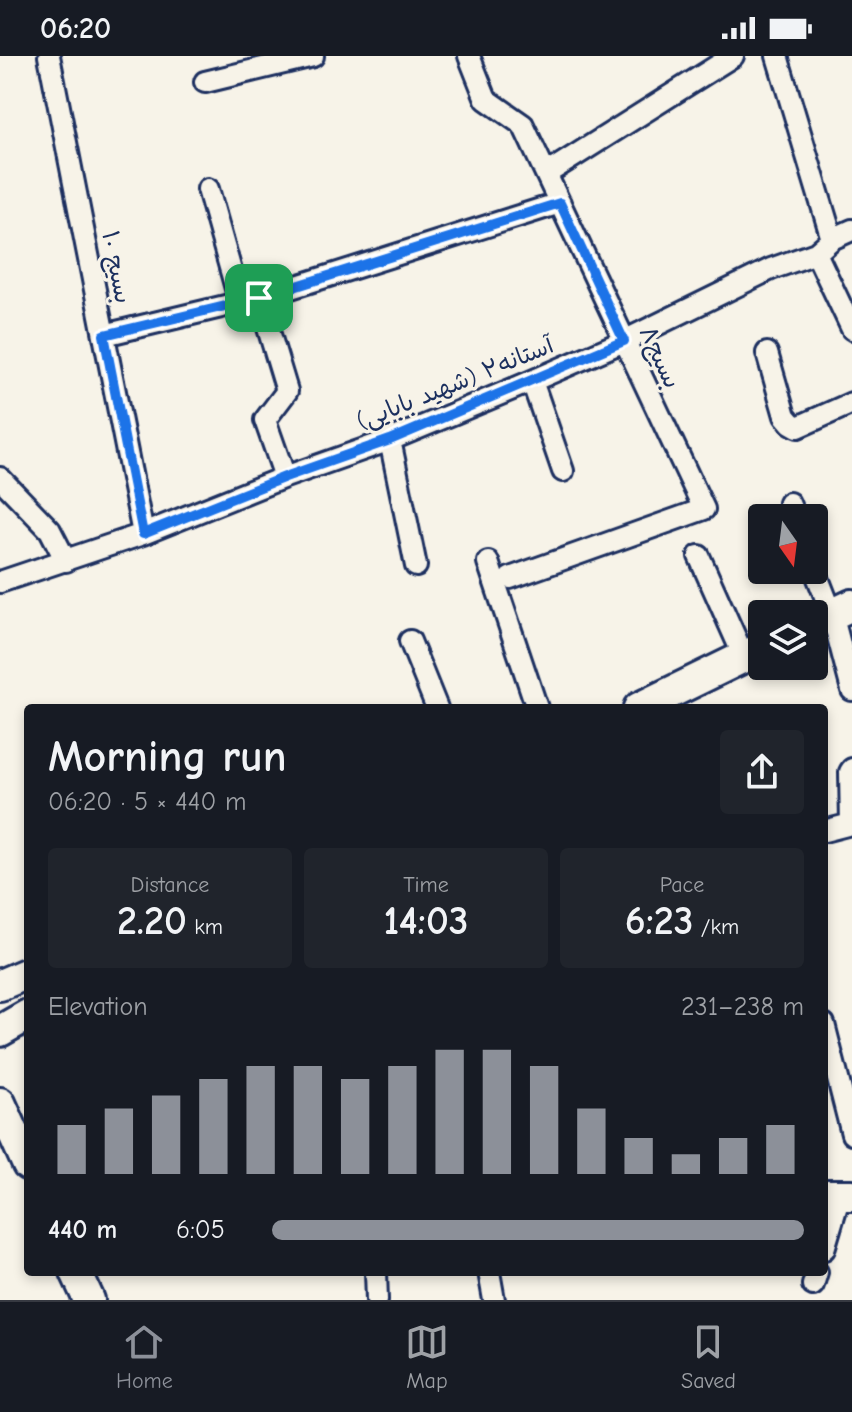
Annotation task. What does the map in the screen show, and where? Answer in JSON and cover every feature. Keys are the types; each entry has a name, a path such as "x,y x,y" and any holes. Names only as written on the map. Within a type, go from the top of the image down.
{"main road":[{"path":"653,704 748,656"},
{"path":"0,985 24,975"},
{"path":"1,1031 24,1017"},
{"path":"7,1113 24,1155"},
{"path":"78,1276 89,1300"}],"street":[{"name":"بسیج ۱۰","path":"49,56 143,534"},
{"path":"205,82 313,56"},
{"name":"بسیج۸","path":"469,56 486,99 523,125 704,509 510,578"},
{"path":"546,174 733,56"},
{"path":"777,56 832,239"},
{"path":"208,189 287,391 265,420 285,477"},
{"path":"104,335 250,301 560,203"},
{"name":"آستانه۲ (شهید بابایی)","path":"0,582 143,534 285,477 390,440 624,341 771,269 816,253 832,239 852,230"},
{"path":"816,253 852,329"},
{"path":"767,353 785,416 791,423 798,427 852,403"},
{"path":"532,381 563,471"},
{"path":"390,440 416,566"},
{"path":"0,478 50,530 66,561"},
{"path":"699,556 748,644"},
{"path":"488,562 536,704"},
{"path":"821,584 833,614 852,690"},
{"path":"410,641 435,704"},
{"path":"828,830 851,827 851,771"},
{"path":"828,1056 831,1080 852,1134"},
{"path":"828,1235 839,1195"},
{"path":"376,1276 377,1300"},
{"path":"490,1276 494,1300"}],"route":[{"path":"560,203 624,341 390,440 285,477 143,534 104,335 259,298 560,203"}]}
